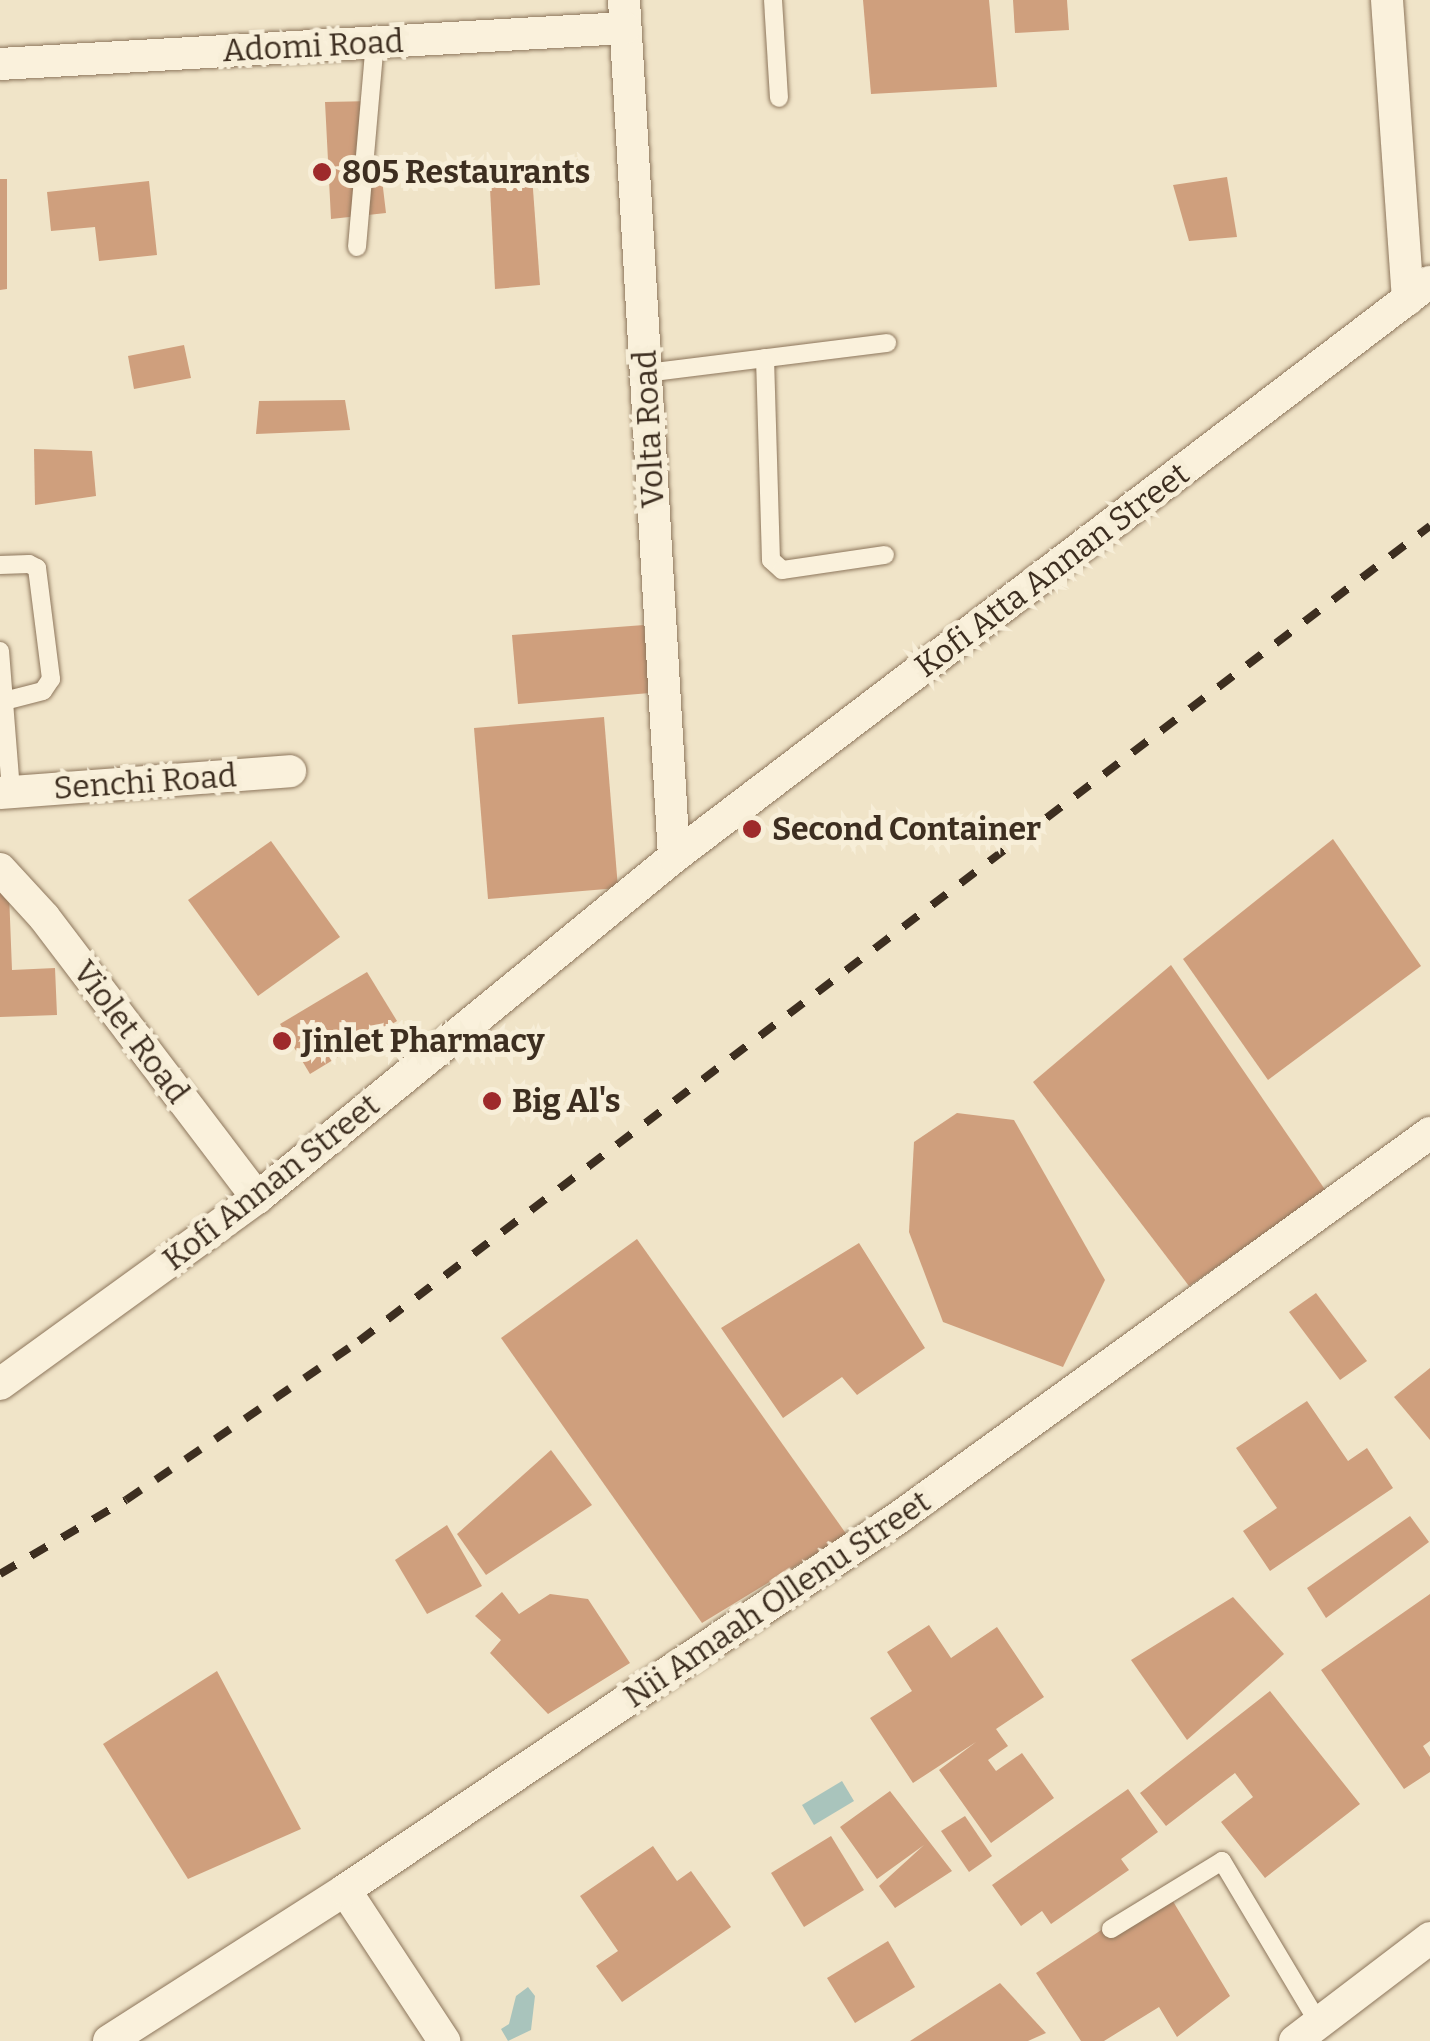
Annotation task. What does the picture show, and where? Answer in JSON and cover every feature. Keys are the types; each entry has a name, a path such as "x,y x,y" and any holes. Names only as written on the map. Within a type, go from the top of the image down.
{"street":[{"path":"1387,0 1419,291"},
{"name":"Adomi Road","path":"0,64 375,43 624,14"},
{"name":"Volta Road","path":"624,14 674,858"},
{"name":"Kofi Atta Annan Street","path":"674,858 1419,291"},
{"name":"Senchi Road","path":"6,792 290,771"},
{"name":"Kofi Annan Street","path":"0,1384 257,1198 674,858"},
{"name":"Violet Road","path":"0,870 44,917 257,1198"},
{"name":"Nii Amaah Ollenu Street","path":"109,2041 345,1890 898,1518 1430,1133"},
{"path":"345,1890 444,2041"},
{"path":"1307,2033 1430,1938"}],"lane":[{"path":"773,0 779,98"},
{"path":"357,247 375,43"},
{"path":"646,372 887,343"},
{"path":"765,358 772,560 782,570 885,555"},
{"path":"0,566 28,564 37,568 51,678 42,691 4,701"},
{"path":"0,651 6,792"},
{"path":"1112,1930 1222,1862 1307,2033"}],"water":[{"path":"842,1781 854,1801 814,1825 802,1805"},
{"path":"528,1987 535,1996 531,2030 508,2041 501,2029 509,2024 516,1996"}],"building":[{"path":"863,0 989,0 997,87 871,94"},
{"path":"1013,0 1067,0 1069,30 1015,33"},
{"path":"374,101 369,172 381,171 386,213 331,219 325,102"},
{"path":"531,162 540,285 495,289 489,168"},
{"path":"1227,177 1237,237 1189,241 1173,185"},
{"path":"0,179 7,179 7,289 0,290"},
{"path":"149,181 157,255 99,261 95,227 51,231 47,192"},
{"path":"184,345 191,378 134,389 128,356"},
{"path":"345,400 350,430 256,434 259,401"},
{"path":"34,449 92,451 96,496 35,505"},
{"path":"644,625 650,693 518,704 512,635"},
{"path":"604,717 618,888 488,899 474,728"},
{"path":"1333,839 1421,966 1268,1080 1183,959"},
{"path":"271,841 340,937 258,996 188,900"},
{"path":"0,893 9,893 12,970 55,968 57,1015 0,1017"},
{"path":"1171,965 1326,1191 1189,1286 1033,1082"},
{"path":"367,972 397,1021 310,1074 280,1024"},
{"path":"957,1113 1014,1120 1105,1280 1063,1367 943,1322 909,1232 914,1142"},
{"path":"637,1239 847,1535 702,1623 501,1338"},
{"path":"859,1243 925,1348 857,1395 842,1377 783,1418 721,1328"},
{"path":"1316,1293 1367,1361 1340,1380 1289,1312"},
{"path":"1430,1368 1430,1440 1394,1397"},
{"path":"1307,1401 1348,1461 1367,1448 1393,1488 1270,1571 1243,1531 1277,1508 1236,1448"},
{"path":"551,1450 592,1505 486,1575 457,1534"},
{"path":"1410,1516 1429,1542 1326,1618 1307,1588"},
{"path":"447,1525 482,1586 427,1614 395,1560"},
{"path":"502,1592 519,1614 550,1594 588,1599 630,1663 548,1714 490,1653 501,1640 475,1616"},
{"path":"1430,1594 1430,1741 1423,1746 1430,1757 1430,1772 1404,1789 1321,1670"},
{"path":"1233,1597 1284,1654 1187,1740 1131,1660"},
{"path":"929,1625 951,1658 997,1627 1044,1697 996,1729 1008,1746 988,1760 996,1771 1022,1753 1054,1798 991,1843 939,1770 976,1742 913,1783 870,1718 912,1691 887,1652"},
{"path":"217,1671 301,1829 188,1879 103,1744"},
{"path":"1270,1691 1360,1804 1265,1878 1221,1822 1253,1797 1235,1773 1166,1826 1140,1793"},
{"path":"1128,1789 1158,1832 1121,1859 1129,1870 1051,1924 1042,1911 1021,1926 992,1885"},
{"path":"890,1791 952,1871 895,1908 879,1886 924,1845 877,1879 840,1827"},
{"path":"965,1816 992,1856 969,1872 941,1831"},
{"path":"831,1836 864,1890 804,1927 771,1873"},
{"path":"653,1846 677,1881 691,1871 731,1927 622,2002 596,1966 618,1951 580,1896"},
{"path":"1165,1888 1230,1996 1177,2037 1159,2007 1104,2041 1081,2041 1036,1973"},
{"path":"888,1941 915,1987 855,2023 827,1978"},
{"path":"1000,1983 1046,2033 1028,2041 910,2041"}],"railway":[{"path":"0,1574 126,1500 359,1341 1430,526"}],"place":[{"name":"805 Restaurants","path":"322,172"},
{"name":"Second Container","path":"752,829"},
{"name":"Jinlet Pharmacy","path":"282,1041"},
{"name":"Big Al's","path":"492,1101"}]}
